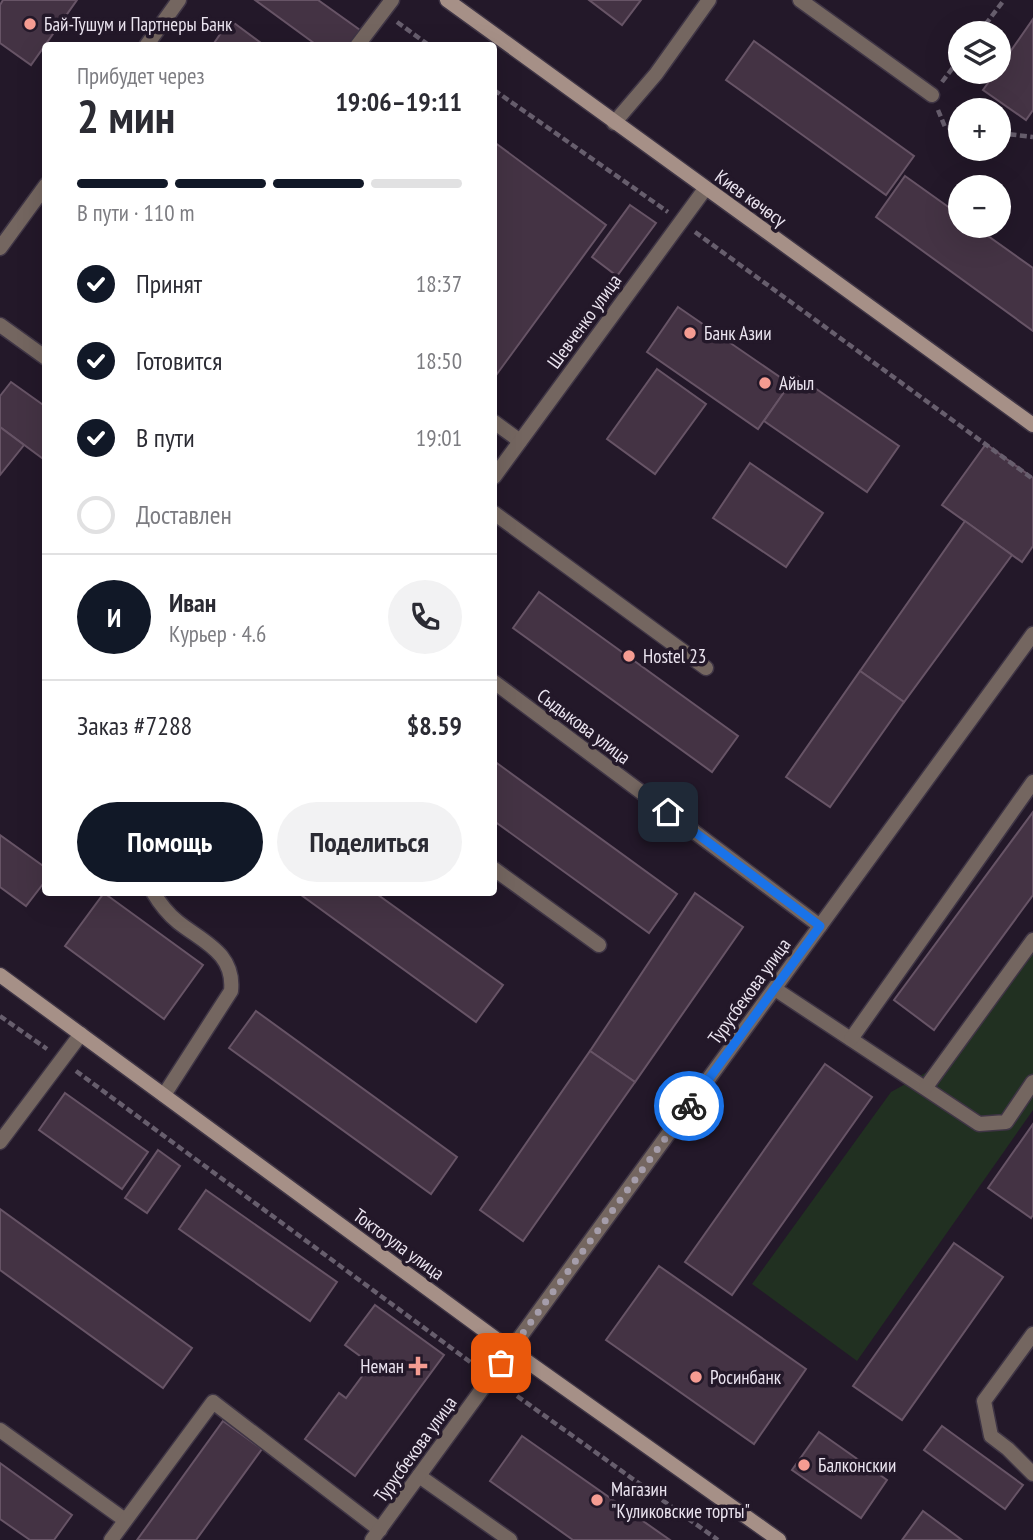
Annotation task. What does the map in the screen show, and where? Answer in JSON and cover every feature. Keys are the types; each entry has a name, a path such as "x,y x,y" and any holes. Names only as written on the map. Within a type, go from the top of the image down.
{"main road":[{"name":"Киев көчөсү","path":"447,0 1033,425"},
{"name":"Токтогула улица","path":"0,975 511,1350 779,1540"}],"street":[{"path":"149,42 179,0"},
{"path":"360,42 392,0"},
{"path":"614,122 656,74 709,0"},
{"path":"800,0 932,96"},
{"name":"Шевченко улица","path":"497,473 705,189"},
{"path":"0,248 42,190"},
{"path":"0,325 42,355"},
{"path":"497,424 520,440"},
{"path":"497,515 706,667"},
{"name":"Турусбекова улица","path":"376,1535 1033,634"},
{"name":"Сыдыкова улица","path":"497,684 820,926"},
{"path":"851,1039 1033,782"},
{"path":"497,871 598,946"},
{"path":"155,896 176,921 217,950 229,966 233,978 231,991 164,1095"},
{"path":"926,1087 1033,940"},
{"path":"775,989 979,1124 1006,1122 1033,1082"},
{"path":"0,1142 81,1034"},
{"path":"1033,1334 984,1401 991,1436 1033,1475"},
{"path":"111,1540 213,1402 376,1535"},
{"path":"0,1430 125,1520"},
{"path":"419,1476 510,1540"}],"path":[{"path":"988,21 1004,0"},
{"path":"948,74 932,96 948,127"},
{"path":"497,92 681,222 1033,479"},
{"path":"1011,134 1033,137"},
{"path":"0,1016 473,1364"},
{"path":"517,1396 718,1540"}],"green space":[{"path":"1033,940 1033,1110 857,1361 752,1284 891,1092 943,1063"}],"building":[{"name":"Бай-Тушум и Партнеры Банк","path":"3,0 77,0 47,42 42,42 42,49 31,65 0,43 0,5"},
{"path":"255,0 318,0 360,30 352,42 313,42"},
{"path":"589,0 641,0 622,25"},
{"path":"1033,19 1033,110 1026,120 1011,110 1011,98 994,98 983,90 987,84 1011,84 1011,51"},
{"path":"230,20 260,42 215,42"},
{"path":"754,41 914,156 886,195 726,80"},
{"path":"497,144 606,225 497,374"},
{"path":"905,176 948,207 948,238 991,238 1033,268 1033,331 876,217"},
{"path":"630,205 656,223 617,276 592,257"},
{"path":"678,307 790,384 758,429 647,352"},
{"path":"657,369 706,404 655,474 607,439"},
{"path":"796,375 899,446 867,492 764,421"},
{"path":"11,382 42,404 42,458 0,427 0,396"},
{"path":"0,427 24,445 0,475"},
{"path":"986,444 1033,478 1033,546 1022,562 942,505"},
{"path":"750,463 823,513 786,567 713,518"},
{"path":"965,521 1012,555 904,702 860,671"},
{"path":"539,592 738,736 712,772 513,628"},
{"path":"860,671 904,702 830,807 786,777"},
{"path":"497,763 677,894 649,933 497,823"},
{"path":"1033,812 1033,895 934,1030 894,1000"},
{"path":"0,835 42,865 42,885 26,906 0,887"},
{"path":"695,893 743,927 635,1082 590,1051"},
{"path":"102,896 108,896 203,965 164,1019 65,946"},
{"path":"303,896 380,896 503,985 476,1022"},
{"path":"256,1011 457,1157 431,1194 229,1048"},
{"path":"590,1051 635,1082 523,1241 480,1210"},
{"path":"825,1064 872,1097 732,1295 685,1262"},
{"path":"65,1093 148,1152 122,1189 39,1130"},
{"path":"1033,1124 1033,1215 1031,1218 988,1188"},
{"path":"158,1150 180,1166 147,1213 125,1198"},
{"path":"206,1190 337,1282 310,1321 179,1229"},
{"path":"0,1209 192,1348 163,1388 0,1270"},
{"path":"954,1243 1003,1277 902,1420 853,1386"},
{"path":"659,1266 806,1369 754,1444 606,1340"},
{"path":"375,1305 444,1355 355,1476 305,1439 339,1393 346,1398 371,1364 345,1345"},
{"path":"223,1421 262,1449 196,1540 137,1540"},
{"path":"942,1426 1023,1485 1005,1509 924,1450"},
{"path":"819,1432 887,1480 861,1518 792,1470"},
{"path":"522,1436 670,1540 573,1540 490,1481"},
{"path":"0,1463 72,1515 54,1540 30,1540 0,1519"},
{"path":"923,1511 962,1540 902,1540"}],"way so far":[{"path":"501,1363 689,1106"}],"place":[{"name":"Бай-Тушум и Партнеры Банк","path":"30,24"},
{"name":"Банк Азии","path":"690,333"},
{"name":"Айыл","path":"765,383"},
{"name":"Hostel 23","path":"629,656"},
{"name":"Неман","path":"418,1366"},
{"name":"Росинбанк","path":"696,1377"},
{"name":"Балконскии","path":"804,1465"},
{"name":"Магазин \"Куликовские торты\"","path":"597,1500"}],"route":[{"path":"668,812 820,926 689,1106"}]}
